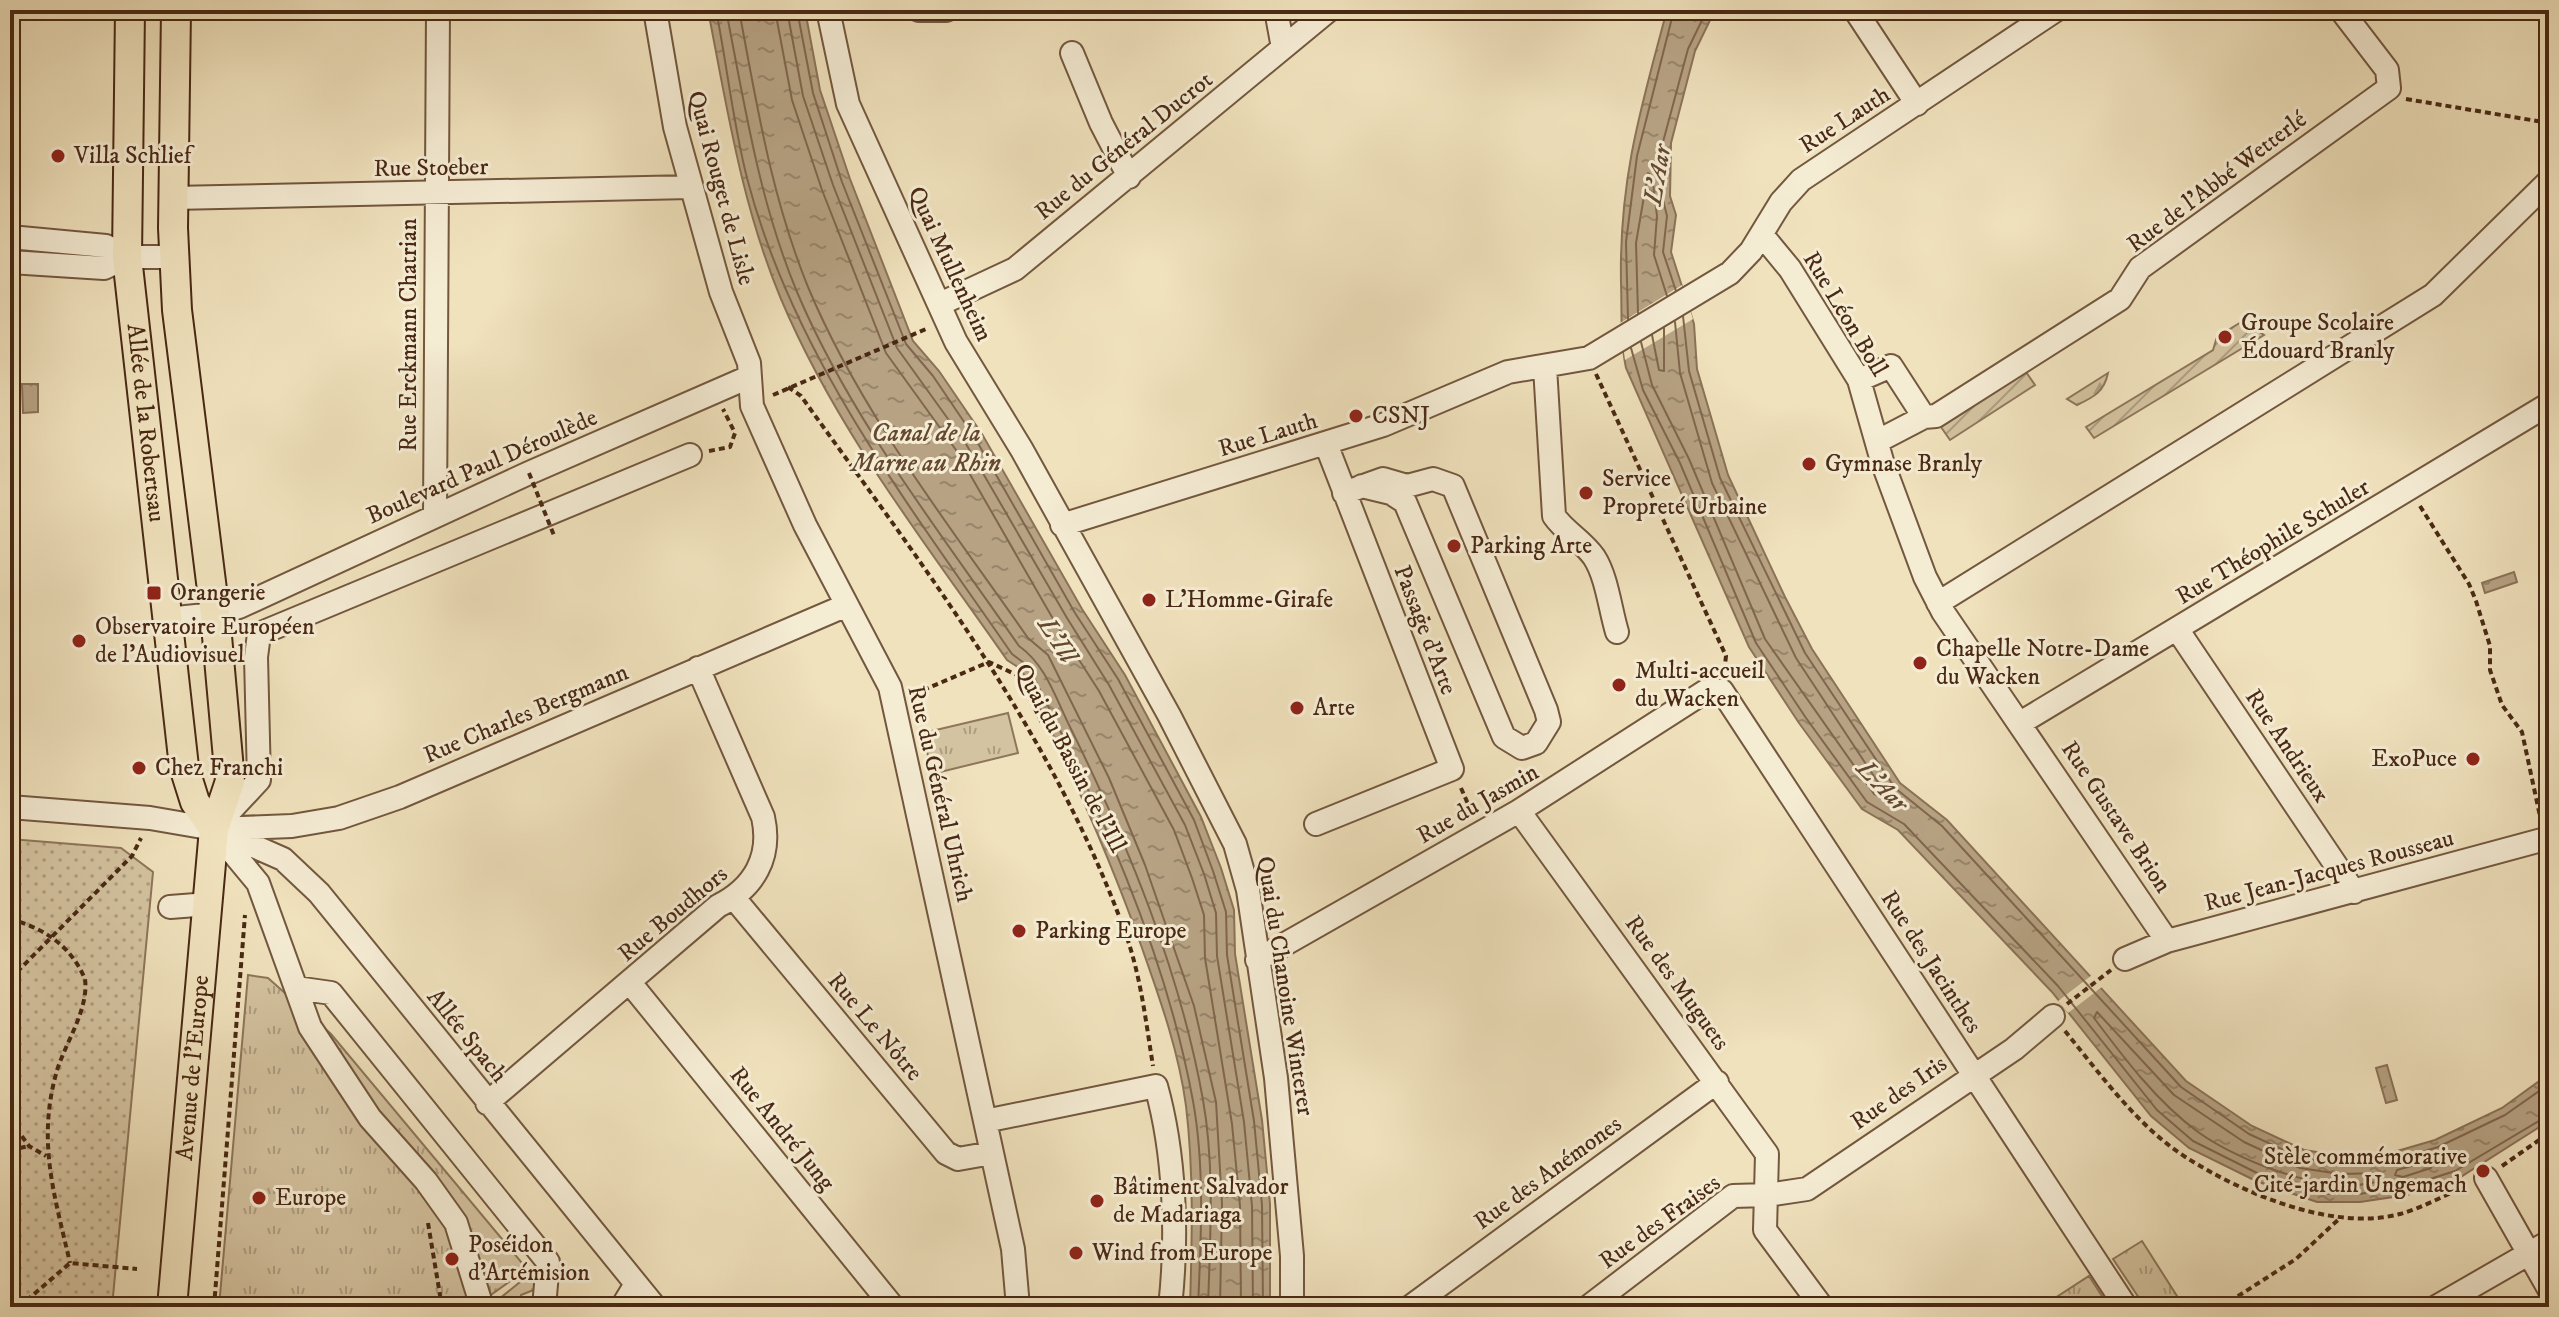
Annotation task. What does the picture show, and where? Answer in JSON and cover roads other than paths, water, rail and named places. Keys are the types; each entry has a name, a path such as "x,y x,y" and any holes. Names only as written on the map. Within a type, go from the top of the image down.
{"main road":[{"name":"Allée de la Robertsau","path":"130,10 127,257 184,767 195,802 214,829"},
{"name":"Allée de la Robertsau","path":"176,10 173,198 177,310 227,610 230,781 214,829"},
{"name":"Avenue de l'Europe","path":"172,1307 214,829"}],"street":[{"name":"Rue Erckmann Chatrian","path":"435,516 438,10"},
{"name":"Quai Rouget de Lisle","path":"655,10 662,68 691,187 721,292 749,363 749,377"},
{"path":"919,10 946,10"},
{"path":"1276,10 1283,48"},
{"name":"Rue du Général Ducrot","path":"940,304 1015,269 1329,10"},
{"path":"1855,10 1917,104"},
{"name":"Rue Lauth","path":"1062,525 1383,425 1508,372 1589,358 1622,341 1730,273 1762,235 1781,202 1801,180 2056,10"},
{"name":"Rue de l'Abbé Wetterlé","path":"1878,441 1924,417 1936,416 2120,299 2140,268 2389,88 2387,70 2341,10"},
{"name":"Quai Mullenheim","path":"835,11 848,104 968,364 1062,525"},
{"path":"1072,53 1101,123 1129,177"},
{"path":"1938,603 2433,295 2549,181"},
{"name":"Rue Stoeber","path":"173,198 435,195 691,187"},
{"name":"Rue Léon Boll","path":"1762,235 1798,282 1859,380 1925,577 1938,603 2022,722"},
{"path":"10,237 106,246 127,257"},
{"path":"10,262 104,268 127,257 174,257"},
{"path":"1859,380 1891,366 1924,417"},
{"path":"1545,367 1554,516 1562,528 1577,536 1596,561 1617,632"},
{"name":"Boulevard Paul Déroulède","path":"167,619 227,610 749,377"},
{"name":"Rue du Général Uhrich","path":"749,377 752,406 805,525 881,667 895,703 1013,1249 1018,1307"},
{"name":"Rue Théophile Schuler","path":"2022,722 2549,404"},
{"name":"Passage d'Arte","path":"1316,824 1452,769 1353,490 1326,444"},
{"path":"259,634 690,455"},
{"path":"1383,479 1407,486 1433,479 1453,486 1546,710 1549,722 1536,743 1522,748 1504,737 1405,502 1391,493 1353,490 1383,479"},
{"name":"Quai du Chanoine Winterer","path":"1062,525 1169,715 1235,844 1248,890 1285,1152 1292,1307"},
{"name":"Rue Charles Bergmann","path":"214,829 292,826 365,811 847,605"},
{"path":"227,610 259,634"},
{"name":"Rue Andrieux","path":"2177,629 2354,892"},
{"path":"214,829 259,780 256,657 259,634"},
{"name":"Rue Boudhors","path":"487,1103 631,984 718,906 734,898 759,870 766,832 763,817 698,668"},
{"name":"Rue du Jasmin","path":"1257,960 1519,811 1706,691 1722,691"},
{"name":"Rue des Jacinthes","path":"1722,691 2126,1307"},
{"name":"Rue Gustave Brion","path":"2022,722 2167,941"},
{"path":"10,807 150,818 214,829 258,883 310,1027 370,1118 426,1181 456,1223 482,1307"},
{"name":"Rue des Muguets","path":"1519,811 1767,1154 1765,1230 1822,1307"},
{"name":"Allée Spach","path":"214,829 283,859 319,893 655,1307"},
{"name":"Rue Jean-Jacques Rousseau","path":"2125,959 2167,941 2547,838"},
{"name":"Rue Le Nôtre","path":"734,898 946,1153 958,1159 992,1153"},
{"path":"170,907 209,904"},
{"name":"Rue André Jung","path":"631,984 893,1307"},
{"path":"296,988 331,993 548,1262 544,1307"},
{"name":"Rue des Iris","path":"1767,1195 1807,1189 1974,1073 2014,1049 2061,1010"},
{"name":"Rue des Anémones","path":"1410,1307 1717,1082"},
{"path":"985,1121 1156,1086 1167,1138 1171,1209 1170,1307"},
{"path":"2486,1178 2549,1289"},
{"name":"Rue des Fraises","path":"1588,1307 1733,1196 1767,1195"},
{"path":"2436,1307 2549,1242"},
{"path":"622,1307 636,1284"}],"water":[{"name":"Canal de la Marne au Rhin","path":"708,10 805,10 820,90 850,179 913,341 939,371 982,434 1082,609 1125,675 1201,817 1234,910 1235,954 1262,1120 1270,1204 1270,1307 1190,1307 1191,1181 1186,1106 1168,1026 1129,912 1086,807 1021,669 1007,660 885,486 803,347 767,264 746,193"},
{"name":"L'Aar","path":"1667,10 1715,10 1695,51 1671,143 1670,196 1676,215 1671,252 1694,324 1697,369 1728,475 1812,649 1900,783 1947,820 2186,1081 2252,1126 2304,1150 2342,1156 2387,1154 2435,1140 2502,1108 2549,1074 2549,1121 2459,1178 2407,1195 2360,1202 2317,1202 2256,1181 2189,1148 2151,1116 2052,992 1898,830 1862,809 1799,723 1749,647 1626,368 1621,314 1624,210 1634,144"},
{"path":"22,384 38,384 38,412 23,413"},
{"path":"2514,572 2517,582 2485,593 2482,583"},
{"path":"2387,1065 2397,1100 2386,1103 2376,1068"}],"place":[{"name":"Villa Schlief","path":"58,156"},
{"name":"Groupe Scolaire Édouard Branly","path":"2225,337"},
{"name":"CSNJ","path":"1356,416"},
{"name":"Gymnase Branly","path":"1809,464"},
{"name":"Service Propreté Urbaine","path":"1586,493"},
{"name":"Parking Arte","path":"1454,546"},
{"name":"Orangerie","path":"154,593"},
{"name":"L'Homme-Girafe","path":"1149,600"},
{"name":"Observatoire Européen de l’Audiovisuel","path":"79,641"},
{"name":"Chapelle Notre-Dame du Wacken","path":"1920,663"},
{"name":"Multi-accueil du Wacken","path":"1619,685"},
{"name":"Arte","path":"1297,708"},
{"name":"ExoPuce","path":"2473,759"},
{"name":"Chez Franchi","path":"139,768"},
{"name":"Parking Europe","path":"1019,931"},
{"name":"Stèle commémorative Cité-jardin Ungemach","path":"2483,1171"},
{"name":"Europe","path":"259,1198"},
{"name":"Bâtiment Salvador de Madariaga","path":"1097,1201"},
{"name":"Wind from Europe","path":"1076,1253"},
{"name":"Poséidon d'Artémision","path":"452,1259"}],"water label":[{"name":"L'Ill","path":"1057,640"}]}
